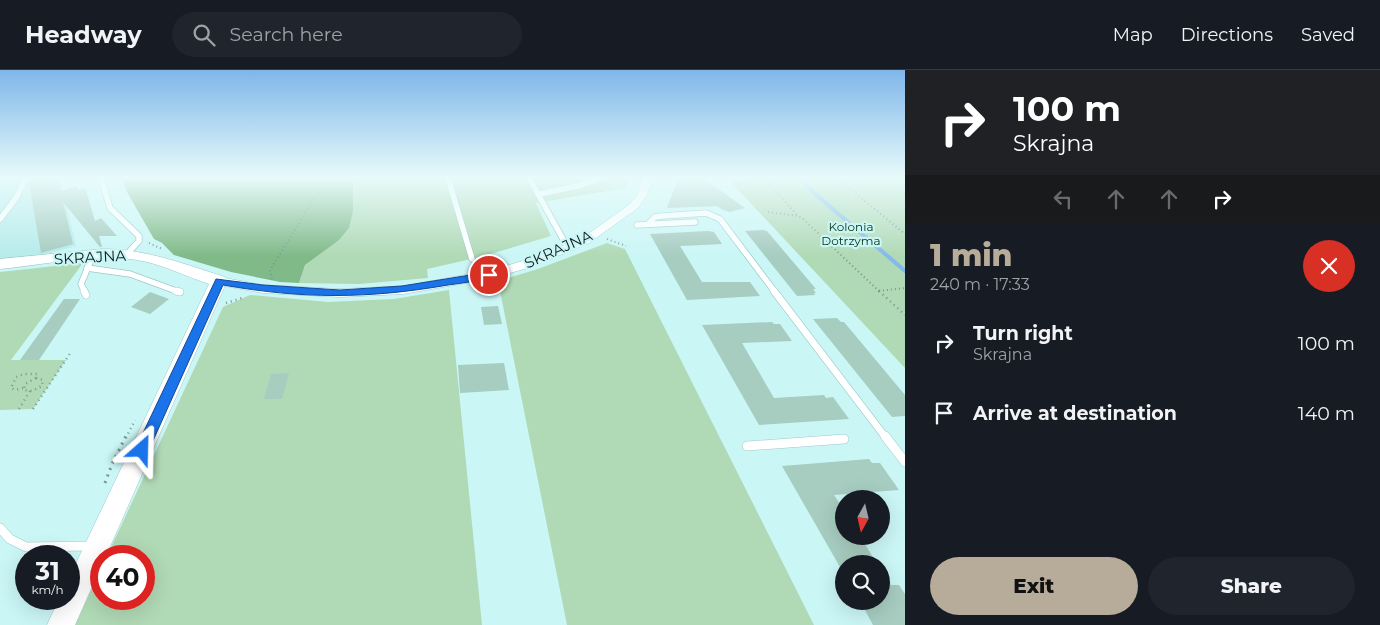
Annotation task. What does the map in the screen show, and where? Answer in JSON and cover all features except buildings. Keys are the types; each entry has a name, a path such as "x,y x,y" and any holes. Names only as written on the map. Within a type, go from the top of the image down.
{"street":[{"name":"SKRAJNA","path":"0,264 90,261 132,249 144,257 219,281 263,289 316,293 367,293 402,290 489,275 527,264 585,241 636,204"},
{"path":"98,545 219,281"},
{"path":"61,625 90,563"}],"lane":[{"path":"0,219 12,204"},
{"path":"109,204 110,208 137,232 140,238 132,249"},
{"path":"456,204 472,259"},
{"path":"544,204 568,248"},
{"path":"648,224 655,217 662,216 706,214 720,218 905,462"},
{"path":"637,225 695,222"},
{"path":"86,295 81,284 90,261 180,292"},
{"path":"747,446 844,439"},
{"path":"0,528 10,539 26,547 90,546"}],"path":[{"path":"265,280 274,283 270,270 311,204"},
{"path":"787,204 905,315"},
{"path":"868,204 905,234"},
{"path":"768,212 798,216"},
{"path":"132,249 144,244 164,254"},
{"path":"879,291 905,288"},
{"path":"34,409 71,352"},
{"path":"24,388 15,390 11,388 10,384 14,378 26,373 37,374 37,378"},
{"path":"19,409 30,392 39,388 43,383 42,378 27,382 24,388"},
{"path":"24,388 26,392 30,392"}],"shaded area":[{"path":"0,204 66,204 76,246 51,253 0,258"}],"green space":[{"path":"134,204 353,204 349,228 338,241 305,265 299,283 280,282 231,272 174,255 162,243 154,239"},
{"path":"353,204 536,204 551,236 480,257 427,269 428,278 359,284 299,283 305,265 338,241 353,211"},
{"name":"Kolonia Dotrzyma","path":"751,204 905,204 905,368"},
{"path":"607,243 625,249 814,625 567,625 498,281 538,269"},
{"path":"83,263 11,360 66,360 33,409 0,410 0,272"},
{"path":"449,290 482,625 75,625 90,593 90,610 155,610 155,545 112,545 223,307 250,295 328,302 394,299"}],"waterway":[{"path":"827,204 905,271"}],"route":[{"path":"142,450 219,281 263,289 316,293 367,293 402,290 489,275"}]}
